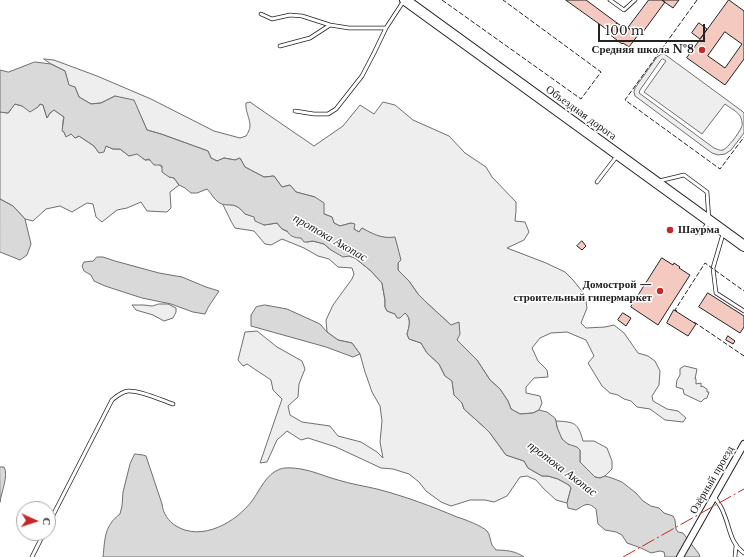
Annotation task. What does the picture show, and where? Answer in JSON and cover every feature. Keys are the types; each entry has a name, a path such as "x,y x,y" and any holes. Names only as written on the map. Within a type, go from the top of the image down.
{"main road":[{"name":"Объездная дорога","path":"404,0 744,246"}],"street":[{"name":"Озёрный проезд","path":"680,557 744,444"}],"lane":[{"path":"295,110 314,114 328,114 336,109 362,76 386,28 404,0"},
{"path":"610,0 624,10 635,0"},
{"path":"261,14 272,19 290,15 302,16 330,25 349,28 386,28"},
{"path":"280,46 310,38 330,25"},
{"path":"597,182 618,155"},
{"path":"656,182 684,175 707,192 709,221 701,234"},
{"path":"724,231 713,268 716,293 744,311"},
{"path":"56,509 112,400 120,393 138,391 173,404"},
{"path":"714,497 724,513 736,546 744,553"},
{"path":"32,557 40,541"},
{"path":"735,557 736,546"}],"shaded area":[{"path":"664,54 667,56 744,113 744,133 731,150 725,154 718,155 712,153 635,96 635,88 660,55","holes":["663,59 666,61 644,92 702,134 725,104 734,110 740,116 742,126 736,137 725,149 721,150 714,148 639,93 661,60"]},
{"path":"44,59 54,60 97,76 151,99 214,131 240,138 246,136 250,128 246,103 250,102 314,146 343,126 360,105 374,114 383,102 395,105 413,120 449,136 465,153 486,167 492,177 516,202 515,221 525,222 529,232 524,240 507,248 565,272 585,295 587,308 581,323 586,328 614,325 624,333 638,353 648,356 655,361 660,371 659,385 652,396 653,401 667,409 678,411 686,418 683,422 665,420 650,409 637,407 631,401 610,393 602,386 588,363 594,356 586,340 567,332 551,333 540,338 532,348 538,361 547,370 548,377 534,378 526,387 526,393 540,396 542,403 539,410 533,413 520,414 511,409 508,401 500,389 490,380 477,360 457,340 451,325 418,294 409,281 398,270 398,263 387,238 373,235 362,228 359,232 354,229 351,223 340,226 334,223 332,217 324,214 315,197 296,192 290,185 282,187 274,176 264,177 245,167 240,158 235,160 224,158 217,161 211,158 208,151 147,130 138,110 115,96 101,103 91,104 79,97 75,87 69,86 65,71"},
{"path":"15,104 38,107 40,104 43,105 47,118 54,110 64,117 63,127 66,136 71,134 75,138 79,136 94,146 99,153 106,146 113,149 120,149 129,156 137,153 145,160 156,162 169,177 174,178 179,185 170,192 171,208 167,212 147,211 141,202 127,208 117,210 102,222 96,217 93,204 87,203 72,212 60,206 46,209 33,221 25,219 13,206 0,199 0,112 8,113"},
{"path":"223,204 238,207 245,214 254,216 264,225 277,223 282,229 307,242 313,241 324,244 331,250 355,258 371,271 382,283 385,307 387,311 400,318 405,313 407,315 409,318 407,334 409,339 421,343 427,353 439,364 445,376 452,380 454,395 462,403 464,409 490,433 506,455 524,461 528,468 542,476 558,479 569,485 571,488 567,503 556,500 536,480 527,476 520,477 507,496 494,502 485,500 470,500 451,506 441,502 426,491 419,482 409,474 393,469 381,468 336,447 308,438 301,440 287,431 277,440 267,462 260,463 282,399 273,390 271,380 247,364 243,366 238,360 245,332 257,331 277,347 302,361 305,369 299,384 298,397 288,406 290,415 302,422 330,426 338,436 361,442 377,452 383,458 380,442 382,421 380,406 372,392 360,354 352,343 338,340 327,332 326,320 333,305 352,279 354,274 352,268 338,267 329,259 318,256 304,248 282,239 271,245 265,244 254,231 235,228"},
{"path":"168,304 176,308 173,318 164,321 153,315 136,310 132,305 152,306"},
{"path":"685,366 697,369 695,379 696,384 701,383 701,387 702,386 707,389 707,392 709,392 707,398 701,402 684,394 683,389 676,387 677,380 680,375 680,369"},
{"path":"556,421 574,424 579,430 583,441 594,441 607,448 612,461 612,469 605,476 600,478 595,477 580,462 580,450 565,442 561,437"}],"water":[{"name":"протока Акопас","path":"35,62 51,64 65,71 69,85 75,87 79,97 91,104 101,103 115,96 134,100 147,130 208,151 211,158 217,161 224,158 235,160 240,158 245,167 264,177 274,176 282,187 290,185 296,192 315,197 324,203 324,214 332,217 334,223 340,226 351,223 355,224 354,229 359,232 362,228 382,237 395,237 401,260 398,263 398,270 409,281 418,294 451,325 459,322 460,334 457,340 477,360 490,380 500,389 508,401 511,409 520,414 533,413 539,410 547,412 555,418 562,439 580,450 580,462 595,477 600,478 605,476 622,482 636,493 643,501 651,506 659,508 664,513 673,516 676,529 678,532 683,533 700,557 665,557 664,552 660,551 651,553 627,543 622,535 605,530 598,524 596,509 590,505 584,505 576,510 568,508 567,503 571,488 569,485 558,479 542,476 528,468 524,461 506,455 490,433 464,409 462,403 454,395 452,381 445,376 439,364 427,353 421,343 409,339 407,334 409,317 405,313 400,318 397,318 395,314 387,311 385,307 382,283 371,271 355,258 349,256 343,257 324,244 313,241 304,242 301,238 294,237 282,229 277,223 264,225 255,221 254,217 245,214 241,209 234,205 225,205 218,202 207,189 197,193 191,193 179,185 174,178 169,177 162,172 162,166 154,165 149,159 145,160 137,154 129,156 120,149 113,149 106,146 104,152 99,153 94,146 79,136 75,138 71,134 66,137 62,131 64,117 54,110 47,118 43,105 40,104 30,112 22,106 15,104 8,113 0,112 0,70 8,72"},
{"path":"0,199 13,206 25,219 31,244 27,255 20,260 0,252"},
{"path":"97,257 103,257 159,273 182,277 219,291 209,305 205,314 193,312 171,304 142,298 94,281 91,275 84,271 82,266 84,262 93,261"},
{"path":"265,305 287,309 320,324 327,332 338,340 352,343 360,354 353,357 326,347 251,326 251,315 256,307"},
{"path":"135,454 146,456 163,511 166,516 173,524 186,530 197,532 207,531 228,522 245,509 267,478 275,471 285,468 293,468 306,470 377,489 437,509 485,529 488,532 492,545 496,550 514,552 524,557 103,557 106,533 111,523 120,514 123,492 130,464"},
{"path":"0,467 4,467 6,475 0,502"}],"building":[{"path":"566,0 586,0 617,23 611,32"},
{"path":"649,0 662,0 665,2 640,36 628,28"},
{"path":"663,0 679,0 673,8"},
{"path":"729,0 744,11 744,59 725,85 687,58","holes":["725,32 742,44 725,68 708,56"]},
{"path":"617,23 638,35 629,47 623,43 622,44 609,34"},
{"path":"699,23 707,29 700,39 692,33"},
{"path":"582,241 586,246 582,250 577,246"},
{"name":"Домострой — строительный гипермаркет","path":"662,258 673,265 674,263 690,275 658,325 631,307"},
{"path":"708,293 744,316 744,327 740,333 699,307"},
{"path":"674,310 696,324 688,336 667,323"},
{"path":"623,313 631,318 626,326 618,320"},
{"path":"728,336 735,341 733,344 726,340"}],"fence":[{"path":"442,0 581,99 601,72 503,0"},
{"path":"697,0 625,100 720,169 744,137"},
{"path":"677,311 675,310 705,263 744,291"},
{"path":"694,322 744,356"}],"power":[{"path":"623,557 744,489"}],"place":[{"name":"Средняя школа №8","path":"702,50"},
{"name":"Шаурма","path":"670,230"},
{"name":"Домострой — строительный гипермаркет","path":"660,291"}]}
